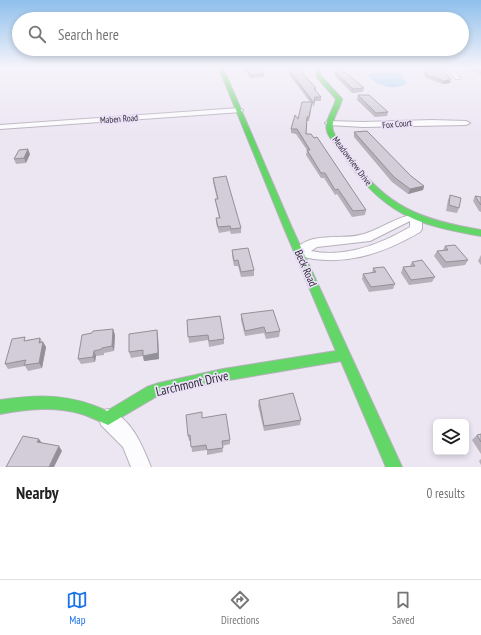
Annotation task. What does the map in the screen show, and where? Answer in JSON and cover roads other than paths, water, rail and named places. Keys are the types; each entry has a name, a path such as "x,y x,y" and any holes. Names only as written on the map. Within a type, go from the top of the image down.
{"street":[{"name":"Beck Road","path":"230,90 394,467"},
{"name":"Meadowview Drive","path":"331,90 339,99 338,106 329,123 332,135 372,188 387,201 416,217 445,226 481,232"},
{"name":"Maben Road","path":"0,127 239,110"},
{"name":"Fox Court","path":"329,123 362,126 424,122 466,123"},
{"path":"416,217 416,229 394,243 375,250 323,257 300,252 314,243 366,238 404,220 416,217"},
{"path":"366,238 375,250"},
{"name":"Larchmont Drive","path":"108,418 152,391 159,389 223,375 345,355"},
{"path":"0,407 36,401 60,401 77,404 94,410 108,418 130,440 141,467"}]}
